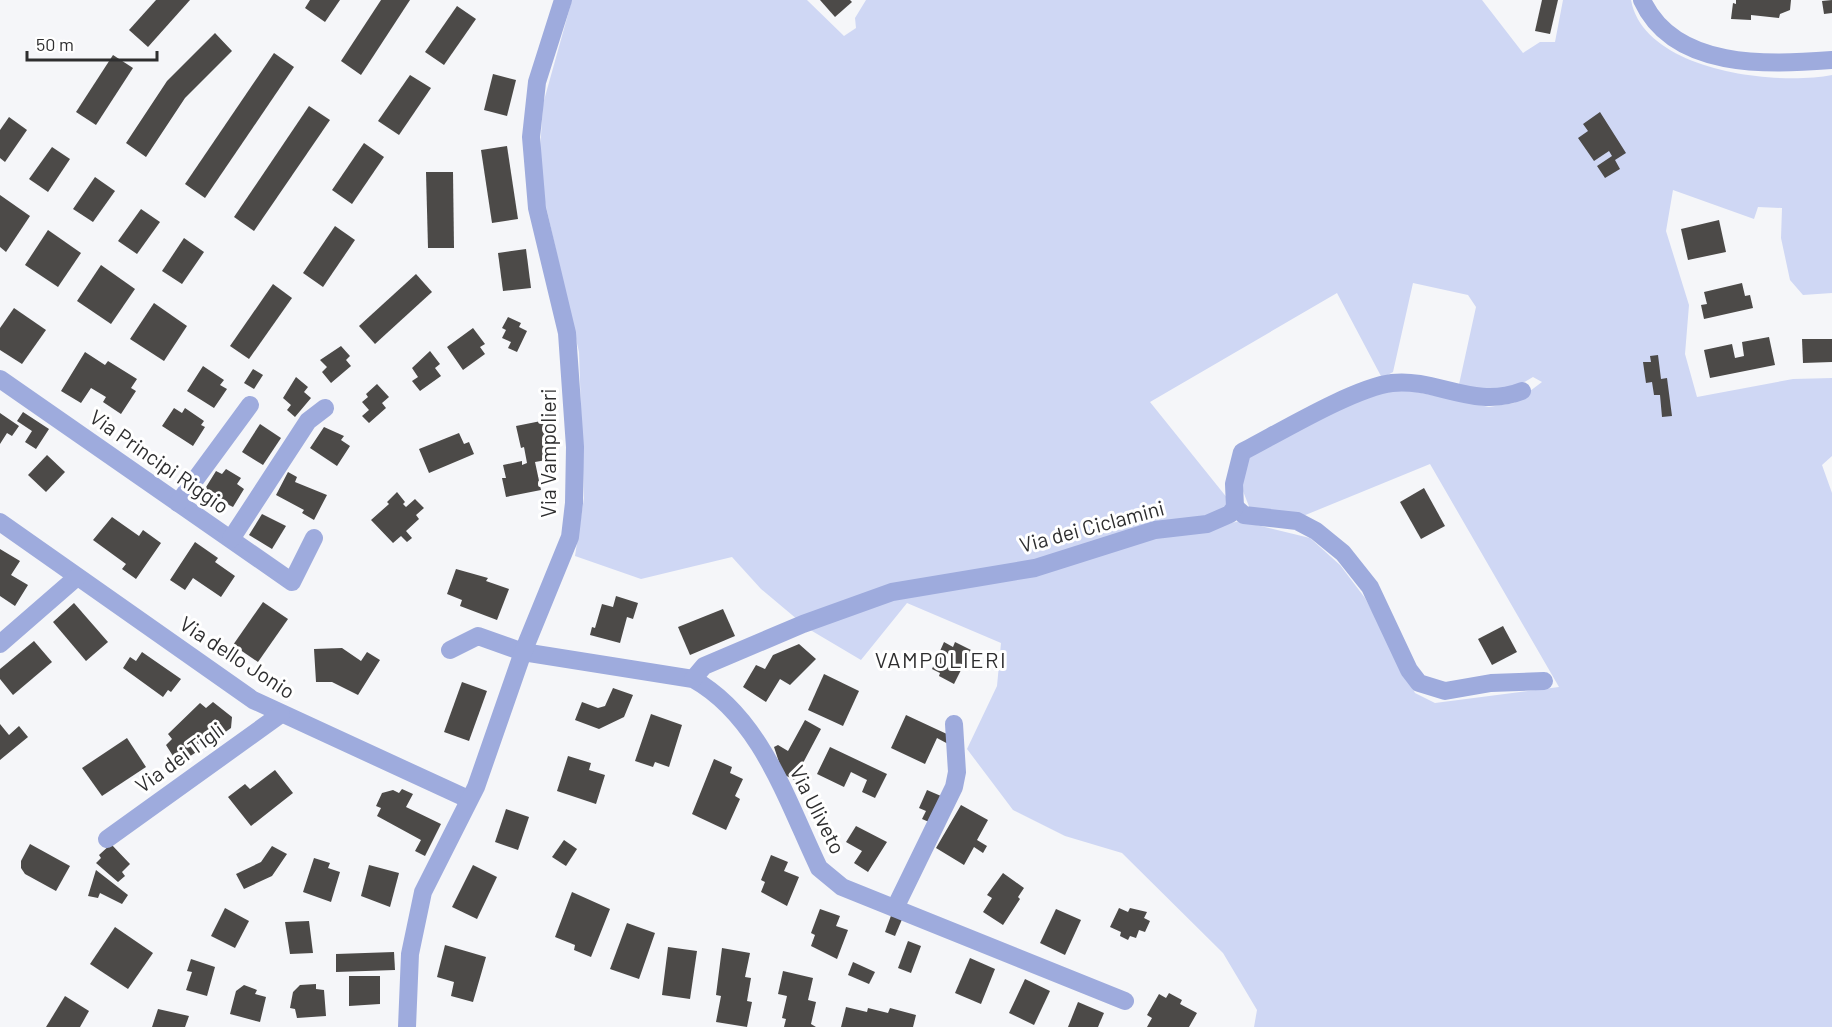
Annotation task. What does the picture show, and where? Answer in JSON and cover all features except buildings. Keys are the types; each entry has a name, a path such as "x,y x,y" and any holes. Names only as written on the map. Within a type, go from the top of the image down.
{"street":[{"name":"Via Vampolieri","path":"406,1027 410,954 423,892 468,799 476,788 523,652 570,537 574,503 575,447 567,333 537,208 531,137 537,82 563,0"},
{"path":"1642,0 1657,24 1676,39 1707,53 1755,64 1832,60"},
{"name":"Via Principi Riggio","path":"0,379 292,582 314,538"},
{"path":"1522,391 1507,397 1491,399 1408,383 1375,387 1242,452 1234,484 1235,507 1244,515 1297,521 1316,531 1343,553 1370,587 1409,670 1419,683 1445,691 1491,683 1544,681"},
{"path":"178,502 250,405"},
{"path":"231,539 308,422 325,408"},
{"name":"Via dei Ciclamini","path":"693,679 704,666 803,624 892,592 1035,568 1155,530 1207,524 1230,514 1235,507"},
{"name":"Via dello Jonio","path":"0,522 253,700 468,799"},
{"path":"0,644 77,577"},
{"name":"Via Uliveto","path":"450,650 478,636 523,652 693,679 712,689 734,710 758,744 819,867 842,887 1125,1001"},
{"name":"Via dei Tigli","path":"107,839 281,714"},
{"path":"895,908 954,787 957,772 954,724"}],"shaded area":[{"path":"572,0 807,0 844,36 856,28 855,18 866,0 1482,0 1523,53 1540,42 1555,42 1563,0 1631,0 1641,24 1660,43 1685,58 1747,75 1808,78 1832,75 1832,293 1803,295 1790,280 1781,238 1782,208 1758,207 1754,219 1673,190 1666,231 1689,305 1685,354 1697,397 1793,379 1832,378 1832,456 1822,465 1832,493 1832,1027 1254,1027 1257,1010 1223,953 1122,853 1065,836 1013,810 967,749 997,686 1001,643 907,603 861,660 807,628 897,596 1040,571 1160,533 1206,529 1240,521 1310,538 1340,565 1365,598 1415,693 1435,703 1559,687 1430,464 1303,516 1273,516 1250,509 1241,486 1244,458 1379,389 1407,390 1489,407 1514,403 1542,382 1533,377 1505,390 1489,393 1458,389 1476,307 1468,295 1413,283 1393,372 1382,378 1337,293 1150,402 1228,499 1224,510 1207,520 1151,527 1031,564 886,590 798,620 761,589 732,557 641,579 575,556 584,498 579,352 545,202 540,151 543,104"}],"district":[{"name":"VAMPOLIERI","path":"941,660"}]}
